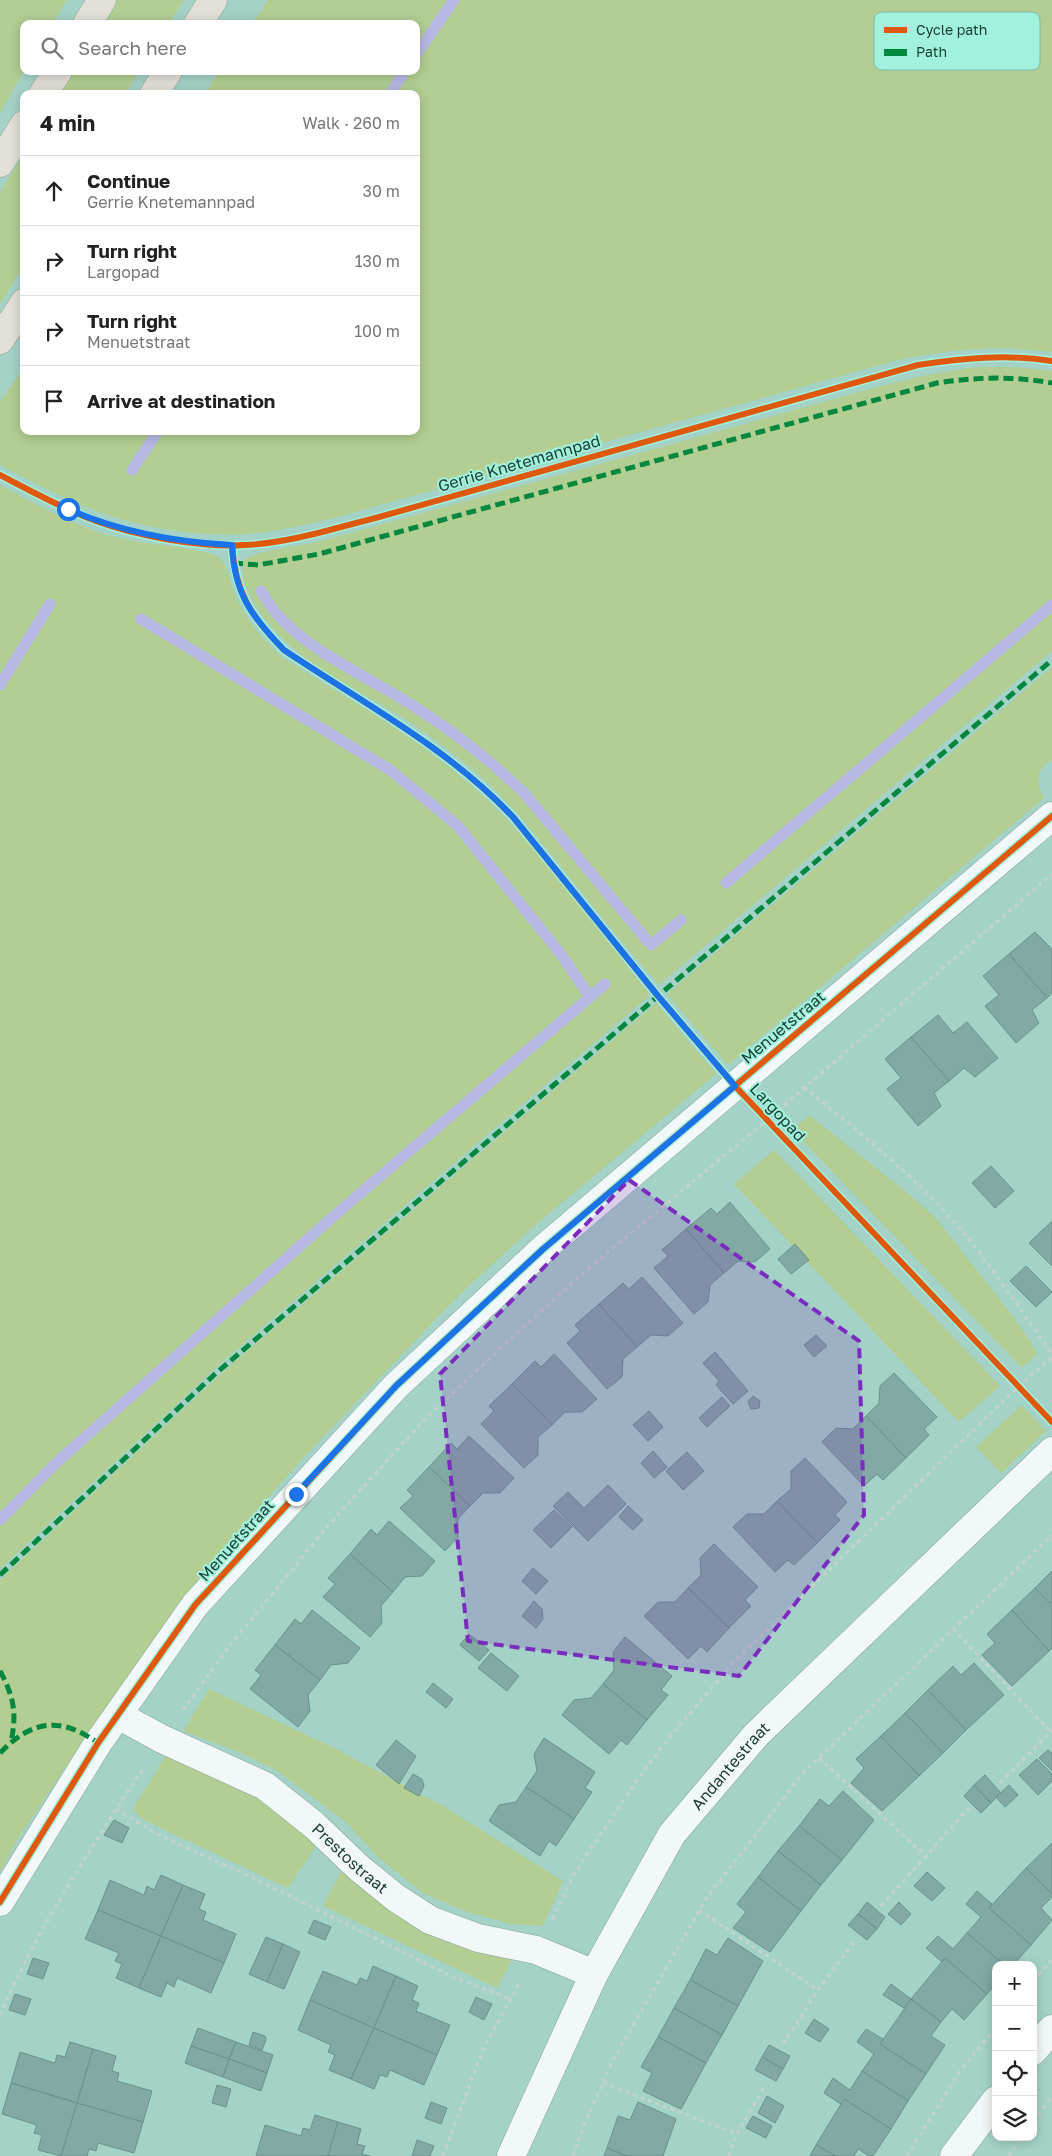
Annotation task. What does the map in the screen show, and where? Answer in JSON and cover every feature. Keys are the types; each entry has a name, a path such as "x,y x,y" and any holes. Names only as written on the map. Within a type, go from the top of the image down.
{"highway":[{"path":"90,20 102,0"},
{"path":"200,20 213,0"},
{"path":"46,90 56,75"},
{"path":"156,90 166,75"},
{"path":"0,164 20,132"},
{"path":"0,340 20,308"}],"street":[{"name":"Menuetstraat","path":"0,1902 98,1743 195,1605 396,1386 542,1250 1052,816"},
{"name":"Andantestraat","path":"511,2156 594,1974 672,1834 756,1734 1052,1451"},
{"name":"Prestostraat","path":"118,1715 162,1739 266,1786 314,1825 359,1868 396,1898 430,1920 478,1938 536,1950 594,1974"},
{"path":"1037,2046 1052,2029"},
{"path":"954,2156 992,2105"}],"path":[{"path":"0,2015 17,1976 71,1879 162,1739 231,1644 309,1549 426,1418 570,1284 767,1120 1052,874"},
{"path":"443,2156 483,2050 576,1871 668,1739 735,1661 1018,1386 1052,1356 966,1236 920,1188 870,1142 804,1087"},
{"path":"1011,1379 1025,1394"},
{"path":"573,2156 584,2125 612,2062 700,1910 802,1774 1052,1535"},
{"path":"952,1630 1051,1731 1000,1783"},
{"path":"819,1758 926,1857"},
{"path":"881,1906 969,1808"},
{"path":"116,1809 156,1834 249,1876 455,1978 511,1998"},
{"path":"700,1910 818,1990"},
{"path":"783,2044 818,1990 855,1941"},
{"path":"1037,1977 1052,1960"},
{"path":"907,2156 960,2071 992,2031"},
{"path":"603,2082 737,2134"},
{"path":"729,2156 737,2134 766,2084"},
{"path":"1037,2116 1052,2097"},
{"path":"1009,2156 1018,2141"}],"highlighted area":[{"path":"629,1180 859,1341 864,1515 739,1676 468,1641 440,1374"}],"green space":[{"path":"0,0 67,0 54,20 20,20 20,75 22,75 0,113"},
{"path":"118,0 184,0 172,20 106,20"},
{"path":"268,0 1052,0 1052,352 973,349 894,361 334,518 275,531 227,535 166,529 126,521 66,499 0,465 0,401 20,374 20,435 420,435 420,90 207,90 217,75 420,75 420,20 255,20"},
{"path":"72,75 137,75 128,90 62,90"},
{"path":"20,160 20,272 0,304 0,192"},
{"path":"982,367 1017,367 1052,371 1052,651 659,985 532,830 493,788 458,757 420,729 303,656 282,638 264,618 244,582 243,569 245,559 258,553 347,534 894,383 944,372"},
{"path":"0,485 47,510 95,531 129,540 190,549 218,557 225,565 235,595 244,613 269,644 283,658 406,735 474,788 544,861 650,995 221,1363 0,1569"},
{"path":"1052,667 1052,760 1043,767 1039,776 1041,792 1044,798 728,1065 667,994"},
{"path":"656,1003 716,1074 534,1226 458,1296 305,1456 235,1535 180,1602 87,1735 17,1840 0,1872 0,1580 224,1371"},
{"path":"809,1115 935,1217 1031,1342 1037,1354 1022,1368 792,1130"},
{"path":"774,1150 1000,1386 959,1422 734,1184"},
{"path":"1022,1405 1046,1431 1001,1473 976,1447"},
{"path":"209,1689 334,1748 443,1806 563,1881 543,1926 511,1924 464,1911 423,1893 380,1859 347,1823 276,1770 239,1752 183,1731"},
{"path":"165,1757 192,1761 257,1793 317,1845 288,1888 142,1819 133,1809"},
{"path":"349,1872 513,1958 497,1988 323,1906 340,1873"}],"building":[{"path":"1035,932 1052,949 1052,993 1047,998 1009,954"},
{"path":"1009,954 1047,998 1032,1010 1039,1023 1016,1043 985,1006 999,995 983,976"},
{"path":"938,1015 953,1033 967,1022 998,1058 975,1077 964,1068 949,1081 911,1037"},
{"path":"911,1037 949,1081 934,1093 941,1106 918,1126 887,1089 901,1078 885,1059"},
{"path":"991,1166 1014,1191 995,1208 972,1183"},
{"path":"730,1202 770,1249 755,1262 738,1261 724,1273 686,1229 711,1208 717,1214"},
{"path":"1052,1222 1052,1266 1029,1243"},
{"path":"686,1229 724,1273 710,1285 708,1302 694,1314 654,1268 668,1256 662,1250"},
{"path":"795,1244 809,1260 791,1274 778,1259"},
{"path":"1026,1266 1052,1292 1036,1307 1010,1281"},
{"path":"642,1277 683,1323 668,1336 651,1335 637,1347 599,1304 623,1283 629,1289"},
{"path":"599,1304 637,1347 623,1359 622,1377 607,1389 567,1343 580,1331 575,1325"},
{"path":"816,1335 827,1346 814,1357 804,1345"},
{"path":"715,1352 748,1391 733,1404 716,1385 719,1381 703,1363"},
{"path":"554,1354 597,1399 582,1412 565,1412 552,1425 512,1384 535,1361 541,1367"},
{"path":"894,1373 937,1417 924,1429 929,1435 906,1458 866,1416 879,1403 880,1386"},
{"path":"512,1384 552,1425 538,1437 538,1455 524,1468 481,1424 494,1411 489,1406"},
{"path":"753,1396 760,1401 759,1408 751,1409 748,1402"},
{"path":"722,1397 730,1406 707,1427 699,1418"},
{"path":"649,1411 663,1427 648,1441 633,1425"},
{"path":"866,1416 906,1458 883,1480 877,1474 864,1486 822,1442 836,1428 853,1429"},
{"path":"469,1436 514,1478 500,1493 483,1493 470,1506 429,1467 451,1443 457,1449"},
{"path":"653,1451 667,1467 654,1478 641,1463"},
{"path":"687,1452 704,1471 683,1490 666,1471"},
{"path":"805,1458 847,1502 835,1515 840,1520 817,1543 777,1501 791,1489 791,1471"},
{"path":"429,1467 470,1506 458,1519 458,1537 445,1551 400,1508 413,1496 407,1490"},
{"path":"608,1485 626,1504 588,1541 553,1506 568,1492 584,1508"},
{"path":"777,1501 817,1543 794,1565 788,1560 775,1572 733,1527 747,1514 764,1514"},
{"path":"628,1506 643,1520 633,1530 619,1517"},
{"path":"554,1510 572,1527 551,1548 533,1530"},
{"path":"389,1521 435,1561 422,1576 405,1577 393,1592 350,1554 371,1529 377,1535"},
{"path":"714,1544 758,1587 745,1600 751,1606 729,1628 688,1588 701,1575 700,1558"},
{"path":"350,1554 393,1592 381,1606 382,1623 370,1637 323,1597 335,1584 328,1578"},
{"path":"533,1568 548,1581 536,1594 522,1581"},
{"path":"1052,1571 1052,1605 1035,1588"},
{"path":"688,1588 729,1628 707,1652 701,1646 688,1659 644,1616 658,1602 675,1602"},
{"path":"1035,1588 1052,1605 1052,1648 1049,1651 1012,1610"},
{"path":"534,1601 542,1609 543,1619 536,1628 522,1616"},
{"path":"312,1610 360,1648 348,1663 331,1665 320,1680 275,1645 295,1619 301,1624"},
{"path":"1012,1610 1049,1651 1012,1686 982,1655 995,1643 987,1634"},
{"path":"469,1634 489,1650 479,1661 460,1645"},
{"path":"625,1637 672,1676 661,1690 668,1695 647,1720 603,1684 614,1670 613,1652"},
{"path":"275,1645 320,1680 308,1695 310,1711 298,1727 250,1689 261,1675 255,1670"},
{"path":"491,1653 519,1676 507,1691 478,1668"},
{"path":"974,1663 1004,1695 966,1730 928,1690 953,1666 961,1675"},
{"path":"433,1683 453,1699 446,1708 426,1692"},
{"path":"603,1684 647,1720 627,1745 621,1740 609,1754 562,1715 574,1700 591,1698"},
{"path":"928,1690 966,1730 943,1753 905,1713"},
{"path":"905,1713 943,1753 919,1776 881,1736"},
{"path":"881,1736 919,1776 882,1811 851,1783 864,1768 856,1759"},
{"path":"544,1738 595,1772 585,1788 592,1792 574,1819 526,1787 537,1771 534,1754"},
{"path":"396,1740 416,1756 399,1784 376,1765"},
{"path":"1048,1750 1052,1753 1052,1771 1039,1758"},
{"path":"1037,1759 1052,1774 1052,1781 1038,1795 1019,1775"},
{"path":"413,1774 422,1779 424,1786 419,1796 404,1788"},
{"path":"985,1775 1001,1793 991,1803 974,1785"},
{"path":"974,1785 991,1803 981,1813 964,1796"},
{"path":"1009,1785 1018,1795 1005,1807 996,1797"},
{"path":"526,1787 574,1819 556,1846 549,1841 540,1856 489,1821 499,1805 516,1802"},
{"path":"843,1791 874,1820 842,1860 799,1826 820,1799 829,1806"},
{"path":"114,1820 129,1828 122,1843 104,1835"},
{"path":"799,1826 842,1860 821,1885 778,1851"},
{"path":"1052,1843 1052,1894 1026,1868"},
{"path":"778,1851 821,1885 801,1911 758,1877"},
{"path":"1026,1868 1052,1894 1052,1897 1041,1908 1052,1920 1031,1945 989,1908"},
{"path":"927,1872 945,1888 932,1901 914,1886"},
{"path":"161,1875 183,1885 161,1936 98,1910 110,1880 144,1895 147,1886 154,1890"},
{"path":"758,1877 801,1911 770,1952 733,1928 746,1912 737,1904"},
{"path":"183,1885 205,1894 199,1909 206,1912 203,1920 236,1934 224,1963 161,1936"},
{"path":"977,1891 992,1904 989,1908 1031,1945 1017,1961 999,1961 967,1933 981,1917 966,1904"},
{"path":"867,1902 885,1917 877,1929 858,1914"},
{"path":"899,1902 911,1914 901,1925 888,1914"},
{"path":"98,1910 161,1936 139,1988 116,1978 122,1964 115,1961 119,1953 85,1939"},
{"path":"858,1914 877,1929 867,1940 848,1925"},
{"path":"314,1920 331,1927 325,1940 308,1933"},
{"path":"967,1933 999,1961 992,1961 992,1988 987,1994 945,1958 942,1962 926,1948 938,1936 953,1949"},
{"path":"161,1936 224,1963 211,1993 177,1978 174,1987 167,1983 161,1997 139,1988"},
{"path":"266,1937 283,1944 267,1982 249,1974"},
{"path":"728,1938 763,1961 738,2006 690,1980 706,1949 717,1955"},
{"path":"283,1944 300,1952 284,1989 267,1982"},
{"path":"33,1958 49,1963 43,1979 27,1974"},
{"path":"945,1958 987,1994 964,2020 952,2009 941,2022 911,1999"},
{"path":"373,1966 396,1976 374,2028 310,2000 323,1971 357,1985 360,1978 367,1981"},
{"path":"396,1976 418,1986 412,2000 419,2003 416,2011 450,2025 437,2055 374,2028"},
{"path":"690,1980 738,2006 722,2035 674,2008"},
{"path":"891,1984 911,1999 904,2008 883,1995"},
{"path":"15,1994 31,1999 25,2015 9,2010"},
{"path":"476,1997 492,2004 484,2020 469,2012"},
{"path":"911,1999 941,2022 931,2036 945,2045 926,2074 880,2044"},
{"path":"310,2000 374,2028 351,2079 329,2070 335,2055 328,2052 331,2045 298,2030"},
{"path":"674,2008 722,2035 706,2063 658,2037"},
{"path":"814,2019 829,2029 820,2042 805,2033"},
{"path":"198,2028 236,2042 229,2059 191,2046"},
{"path":"374,2028 437,2055 424,2085 390,2070 387,2077 380,2075 374,2089 351,2079"},
{"path":"866,2029 883,2039 880,2044 926,2074 908,2101 862,2071 874,2054 857,2042"},
{"path":"253,2032 265,2036 266,2040 262,2050 249,2045"},
{"path":"658,2037 706,2063 681,2109 643,2091 652,2073 641,2067"},
{"path":"70,2042 93,2049 77,2103 11,2083 20,2052 55,2063 57,2055 65,2057"},
{"path":"236,2042 273,2055 267,2073 229,2059"},
{"path":"769,2045 790,2056 783,2069 762,2057"},
{"path":"191,2046 229,2059 223,2077 185,2063"},
{"path":"93,2049 116,2056 112,2071 119,2073 117,2081 152,2091 143,2122 77,2103"},
{"path":"762,2057 783,2069 776,2081 755,2070"},
{"path":"229,2059 267,2073 261,2091 223,2077"},
{"path":"862,2071 908,2101 891,2129 844,2099 841,2104 824,2093 833,2078 850,2090"},
{"path":"11,2083 77,2103 61,2156 38,2150 42,2135 34,2133 37,2125 2,2114"},
{"path":"217,2085 231,2089 226,2107 212,2103"},
{"path":"767,2096 784,2106 775,2123 758,2113"},
{"path":"844,2099 891,2129 873,2156 869,2156 858,2149 854,2156 835,2156 816,2145"},
{"path":"431,2102 447,2108 441,2124 425,2118"},
{"path":"638,2102 676,2119 663,2156 627,2156 607,2148 618,2116 630,2120"},
{"path":"77,2103 143,2122 134,2153 98,2143 96,2151 89,2149 87,2156 61,2156"},
{"path":"315,2115 338,2122 328,2156 256,2156 265,2125 301,2136 303,2128 310,2130"},
{"path":"753,2116 772,2126 766,2138 746,2128"},
{"path":"338,2122 361,2129 357,2144 365,2146 362,2154 370,2156 328,2156"},
{"path":"417,2140 434,2146 430,2156 412,2156"},
{"path":"816,2145 835,2156 810,2156"},
{"path":"607,2148 627,2156 604,2156"}],"waterway":[{"path":"420,49 454,0"},
{"path":"393,90 402,75"},
{"path":"132,470 155,435"},
{"path":"261,591 276,613 309,642 440,724 478,752 514,783 651,945 681,920"},
{"path":"0,685 50,604"},
{"path":"726,883 1052,605"},
{"path":"0,1520 56,1463 336,1214 590,997 560,953 458,826 390,770 141,619"},
{"path":"590,997 605,984"}],"marked path":[{"path":"233,563 258,565 319,554 937,383 994,378 1052,383"},
{"path":"0,1575 215,1374 1052,660"},
{"path":"0,1671 13,1705 14,1722 11,1742"},
{"path":"0,1753 23,1734 47,1725 71,1729 84,1734 98,1743"}],"cycle path":[{"name":"Gerrie Knetemannpad","path":"0,475 71,511 130,532 169,540 209,545 262,544 379,517 918,365 952,360 1002,357 1052,361"},
{"name":"Largopad","path":"232,545 241,590 254,614 272,638 284,650 432,747 487,792 513,817 658,996 735,1086 1052,1422"},
{"path":"0,1902 98,1743 195,1605 396,1386 542,1250 1052,816"}],"route":[{"path":"68,509 94,521 117,528 180,540 232,545 235,577 242,595 266,632 284,650 426,742 491,794 513,817 658,996 735,1086 542,1250 396,1386 296,1494"}]}
